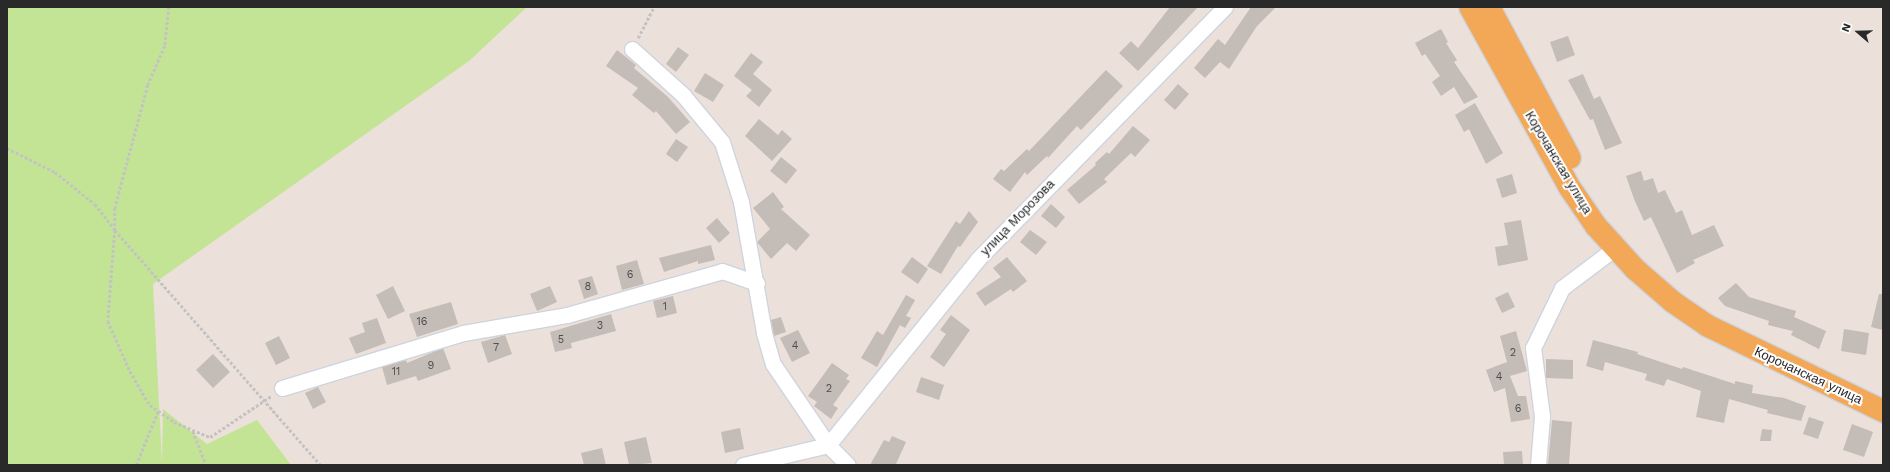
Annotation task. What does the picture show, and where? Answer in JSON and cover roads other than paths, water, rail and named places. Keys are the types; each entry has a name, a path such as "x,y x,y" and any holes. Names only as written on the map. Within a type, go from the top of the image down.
{"main road":[{"name":"Корочанская улица","path":"1470,7 1570,188 1592,221 1634,269 1673,302 1708,326 1883,411"},
{"name":"Корочанская улица","path":"1489,7 1585,183 1607,219 1643,261 1681,294 1712,315 1883,394"}],"street":[{"name":"улица Морозова","path":"828,445 978,259 1225,7"},
{"path":"632,49 683,95 722,142 741,202 757,283 764,333 773,364 828,445 848,465"},
{"path":"1538,465 1542,416 1533,348 1562,288 1615,248"},
{"path":"282,388 463,333 567,315 722,271 757,283"},
{"path":"743,465 828,445"}]}
